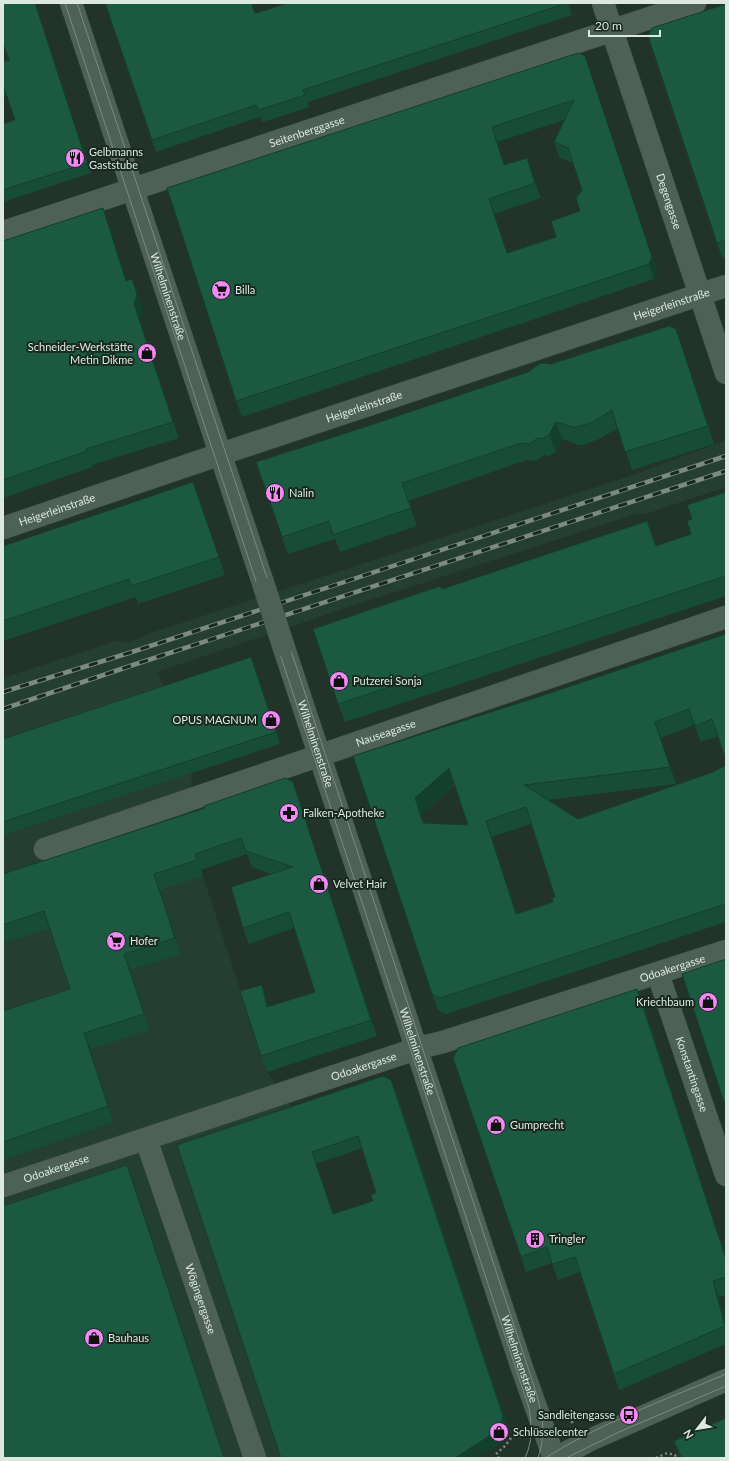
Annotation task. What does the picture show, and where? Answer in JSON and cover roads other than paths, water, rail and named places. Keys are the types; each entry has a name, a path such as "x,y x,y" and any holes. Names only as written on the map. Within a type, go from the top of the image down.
{"street":[{"name":"Wilhelminenstraße","path":"71,3 531,1396 555,1458"},
{"name":"Degengasse","path":"603,3 726,373"},
{"name":"Seitenberggasse","path":"3,232 695,3"},
{"name":"Heigerleinstraße","path":"3,528 220,454 726,286"},
{"name":"Nauseagasse","path":"46,849 726,617"},
{"name":"Odoakergasse","path":"3,1186 417,1048 443,1042 726,951"},
{"name":"Konstantingasse","path":"658,974 726,1175"},
{"name":"Wögingergasse","path":"146,1139 255,1458"},
{"path":"555,1458 590,1440 726,1380"}],"tram line":[{"path":"65,3 529,1408 531,1434 525,1458"},
{"path":"77,3 534,1386 541,1414 543,1430 538,1458"},
{"path":"545,1458 566,1445 611,1423 726,1374"},
{"path":"566,1458 619,1432 726,1386"}],"railway":[{"path":"3,692 132,652 726,456"},
{"path":"3,709 726,471"}],"place":[{"name":"Gelbmanns Gaststube","path":"75,158"},
{"name":"Billa","path":"221,290"},
{"name":"Schneider-Werkstätte Metin Dikme","path":"147,353"},
{"name":"Nalin","path":"275,493"},
{"name":"Putzerei Sonja","path":"339,681"},
{"name":"OPUS MAGNUM","path":"271,720"},
{"name":"Falken-Apotheke","path":"289,813"},
{"name":"Velvet Hair","path":"319,884"},
{"name":"Hofer","path":"116,941"},
{"name":"Kriechbaum","path":"708,1002"},
{"name":"Gumprecht","path":"496,1125"},
{"name":"Tringler","path":"535,1239"},
{"name":"Bauhaus","path":"94,1338"},
{"name":"Sandleitengasse","path":"629,1415"},
{"name":"Schlüsselcenter","path":"499,1432"}]}
